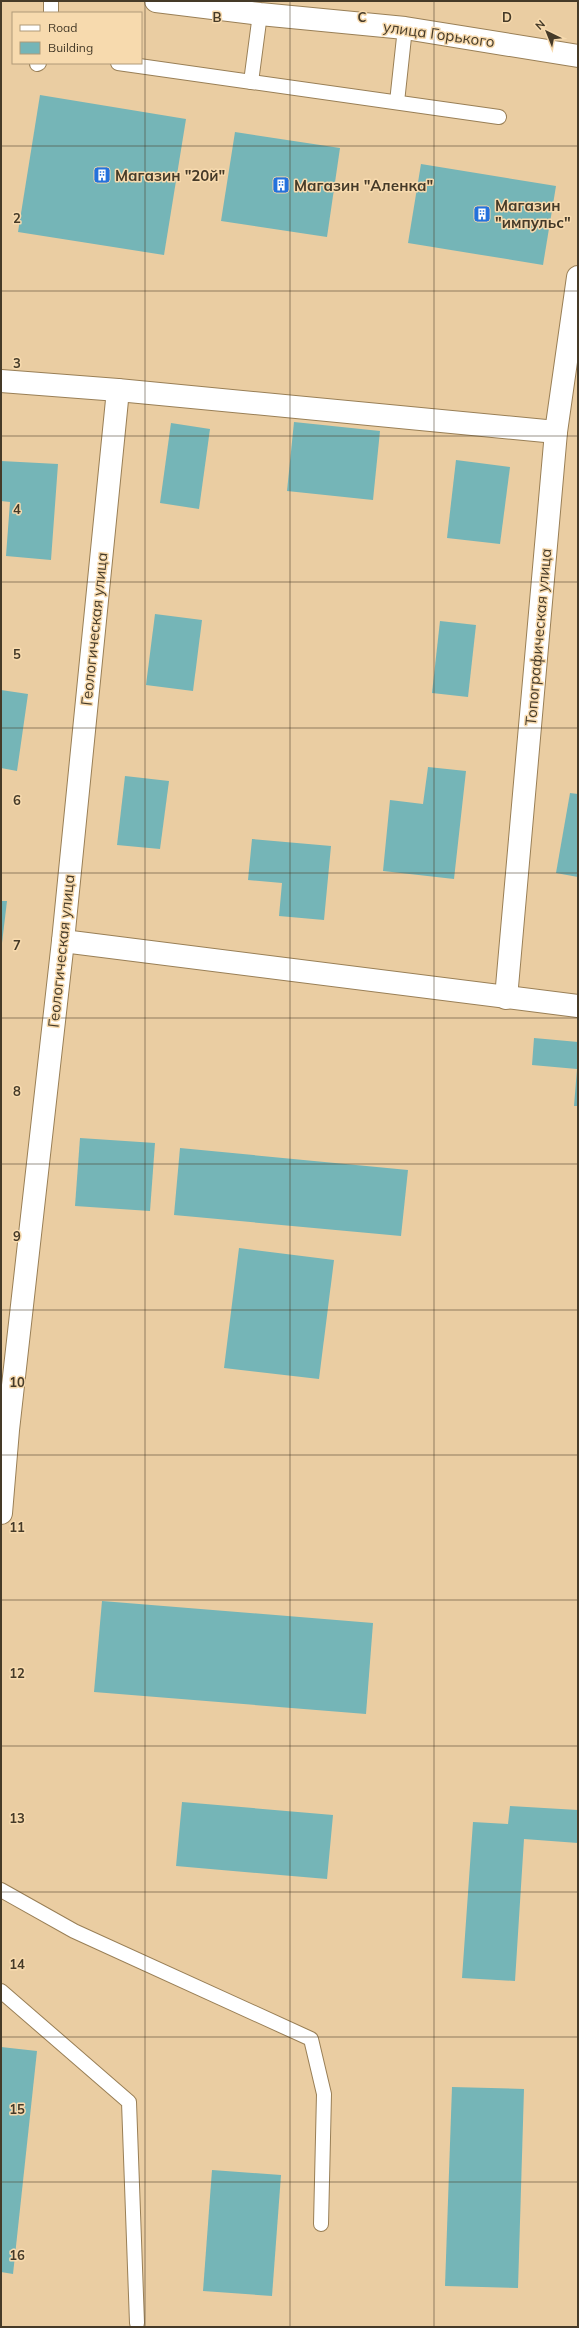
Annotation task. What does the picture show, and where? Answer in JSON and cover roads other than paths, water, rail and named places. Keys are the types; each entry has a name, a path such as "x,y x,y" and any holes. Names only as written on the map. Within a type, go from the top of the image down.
{"street":[{"name":"улица Горького","path":"156,1 216,5 260,14 405,28 578,56"},
{"name":"Топографическая улица","path":"506,998 556,432 578,277"},
{"path":"1,381 118,390 556,432"},
{"name":"Геологическая улица","path":"1,1513 4,1429 63,941 118,390"},
{"path":"63,941 578,1006"}],"lane":[{"path":"51,1 51,12"},
{"path":"251,82 260,14"},
{"path":"397,102 405,28"},
{"path":"125,64 499,117"},
{"path":"1,1890 74,1931 311,2039 324,2094 321,2224"},
{"path":"1,1991 130,2102 137,2323"}],"place":[{"name":"Магазин \"20й\"","path":"102,175"},
{"name":"Магазин \"Аленка\"","path":"281,185"},
{"name":"Магазин \"импульс\"","path":"482,214"}]}
